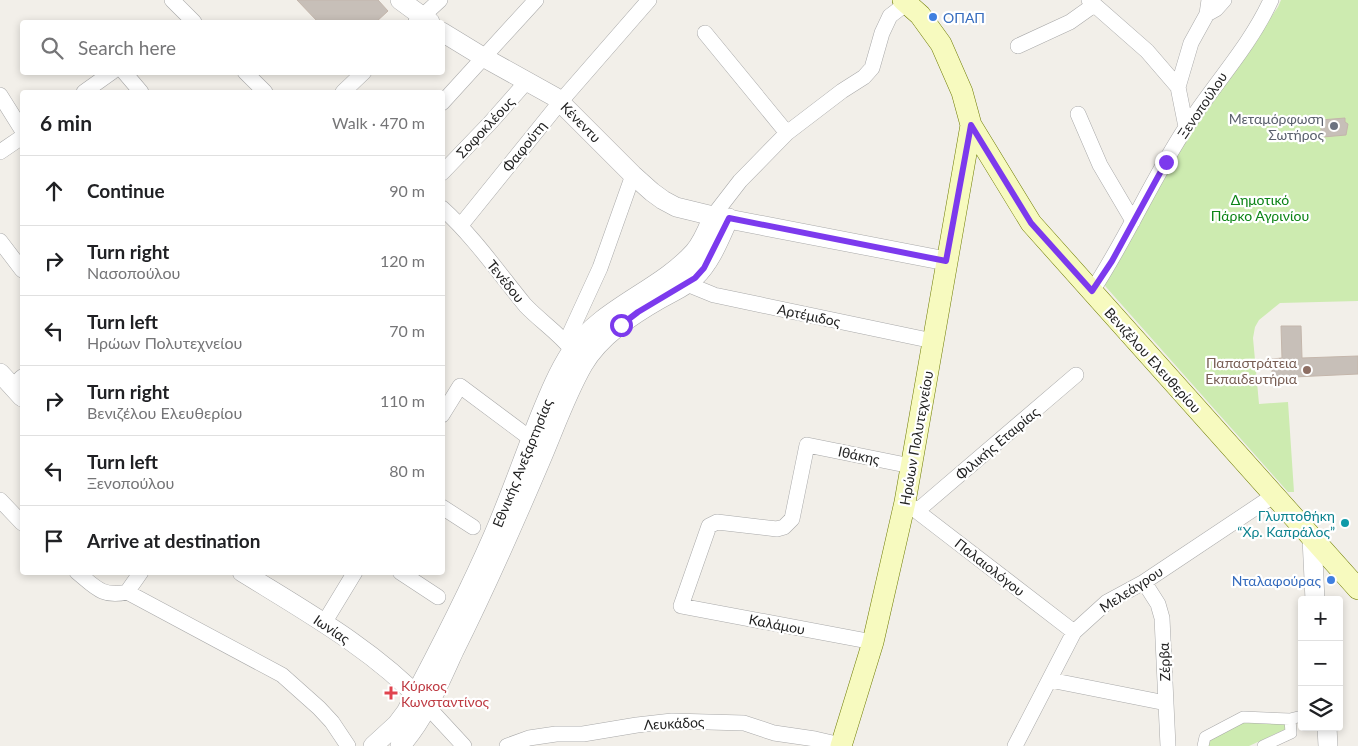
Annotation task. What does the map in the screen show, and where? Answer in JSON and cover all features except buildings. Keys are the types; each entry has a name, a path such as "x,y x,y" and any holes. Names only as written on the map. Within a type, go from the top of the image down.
{"main road":[{"path":"913,5 941,44 962,92 971,125"},
{"name":"Ηρώων Πολυτεχνείου","path":"841,746 873,642 911,506 911,466 971,125"},
{"name":"Βενιζέλου Ελευθερίου","path":"971,125 1031,223 1358,589"}],"street":[{"path":"172,0 183,19"},
{"path":"400,0 421,20"},
{"path":"423,20 440,0"},
{"path":"445,100 536,0"},
{"name":"Φαφούτη","path":"461,225 560,101 649,0"},
{"path":"1186,127 1178,87 1191,43 1208,7 1216,9 1224,0"},
{"name":"Ξενοπούλου","path":"1092,291 1112,261 1186,127 1259,23 1272,0"},
{"path":"1018,46 1070,22 1092,2 1147,51 1178,87"},
{"path":"400,746 417,724 421,700 472,616 565,402 586,360 601,342 638,312 687,284 704,268 721,217 731,193 740,181 787,133 842,91 864,77 872,68 882,33 890,16 913,5"},
{"path":"705,33 787,133"},
{"name":"Κένεντυ","path":"445,34 551,94 633,176 663,200 676,206 721,217 946,261"},
{"path":"87,90 108,75"},
{"path":"127,75 139,90"},
{"path":"248,75 263,90"},
{"path":"345,90 361,75"},
{"name":"Σοφοκλέους","path":"445,170 527,81"},
{"path":"0,95 20,127"},
{"path":"1078,114 1100,166 1133,221"},
{"path":"0,152 20,138"},
{"path":"569,346 600,268 633,176"},
{"name":"Τενέδου","path":"445,211 461,225 526,305 569,346"},
{"name":"Εθνικής Ανεξαρτησίας","path":"373,746 397,724 406,712 421,700 493,535 569,346 672,272 686,260 721,217"},
{"path":"0,241 20,267"},
{"name":"Αρτέμιδος","path":"687,284 714,295 933,341"},
{"name":"Φιλικής Εταιρίας","path":"911,506 1076,375"},
{"path":"445,411 460,386 531,439"},
{"name":"Ιθάκης","path":"680,606 709,526 718,522 777,529 784,527 792,519 807,445 911,466"},
{"name":"Μελεάγρου","path":"1015,746 1074,632 1107,602 1144,582 1273,496"},
{"path":"0,500 20,521"},
{"name":"Παλαιολόγου","path":"911,506 1074,632"},
{"path":"445,508 474,527"},
{"path":"1312,538 1312,573 1315,596"},
{"path":"81,575 106,593 117,594 127,592 282,675 319,708 332,722 348,746"},
{"path":"127,592 140,575"},
{"name":"Ιωνίας","path":"247,575 324,623 373,658 421,700"},
{"path":"324,623 353,575"},
{"path":"405,575 438,597"},
{"name":"Ζέρβα","path":"1144,582 1158,604 1162,618 1168,746"},
{"name":"Καλάμου","path":"680,606 873,642"},
{"path":"1050,680 1166,703"},
{"path":"421,700 464,746"},
{"path":"1203,746 1205,737 1243,717 1290,719 1298,717"},
{"path":"1263,746 1291,733 1290,719"},
{"name":"Λευκάδος","path":"507,746 529,738 556,734 582,734 637,725 672,722 744,723 774,733 816,739 841,746"},
{"path":"1327,731 1328,746"}],"green space":[{"name":"Δημοτικό Πάρκο Αγρινίου","path":"1281,0 1358,0 1358,301 1280,303 1259,320 1255,327 1253,338 1259,404 1288,402 1294,492 1288,492 1106,287 1102,280 1193,129"},
{"path":"1243,722 1287,724 1288,728 1249,746 1208,746 1209,739"}],"place":[{"name":"ΟΠΑΠ","path":"933,17"},
{"name":"Μεταμόρφωση Σωτήρος","path":"1334,126"},
{"name":"Παπαστράτεια Εκπαιδευτήρια","path":"1307,370"},
{"name":"Γλυπτοθήκη “Χρ. Καπράλος”","path":"1345,523"},
{"name":"Νταλαφούρας","path":"1331,580"},
{"name":"Κύρκος Κωνσταντίνος","path":"391,693"}],"route":[{"path":"621,325 638,312 695,278 704,268 729,218 946,261 971,125 1031,223 1092,291 1112,261 1166,162"}]}
